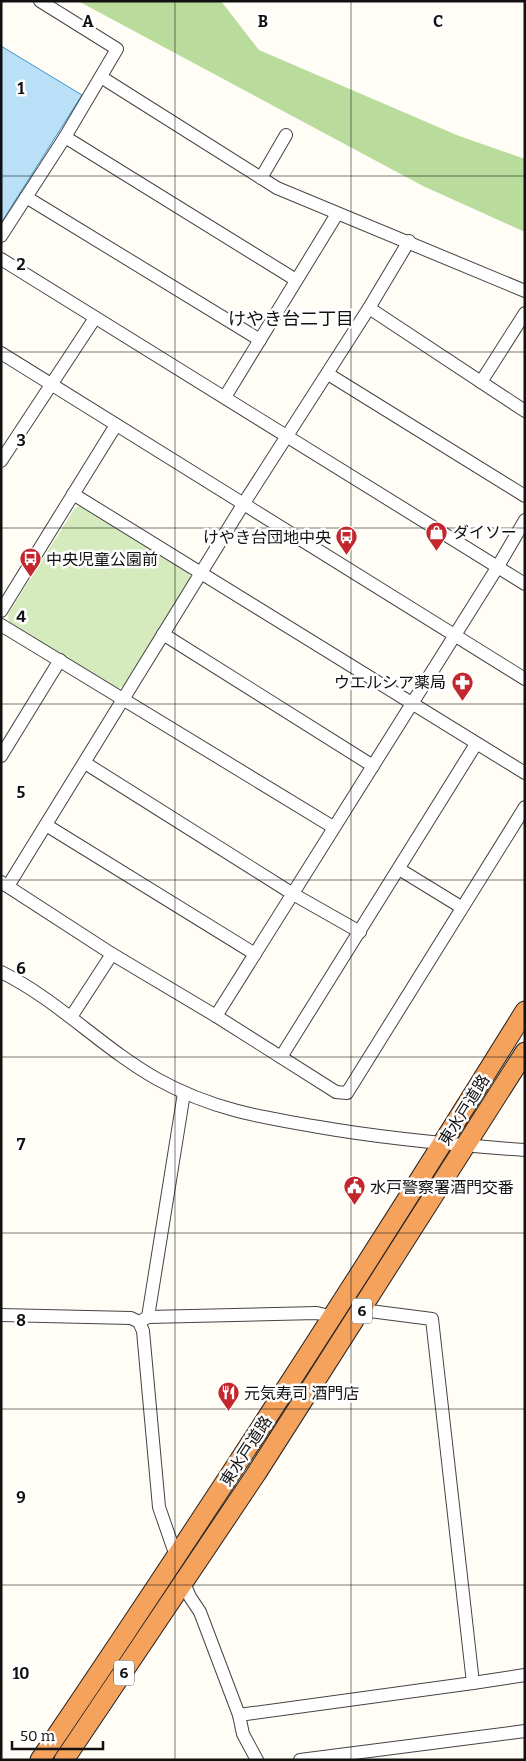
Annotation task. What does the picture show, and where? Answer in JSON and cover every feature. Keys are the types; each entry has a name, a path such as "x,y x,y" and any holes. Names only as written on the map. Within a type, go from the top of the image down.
{"highway":[{"name":"東水戸道路","path":"40,1760 333,1317 525,1011"},
{"name":"東水戸道路","path":"64,1760 184,1585 362,1310 525,1052"}],"street":[{"path":"1,236 65,136 117,49 40,1"},
{"path":"101,77 277,188 337,214 409,241 525,291"},
{"path":"261,178 286,135"},
{"path":"65,136 296,280"},
{"path":"26,196 260,340"},
{"path":"225,397 337,214"},
{"path":"409,241 328,374 244,503 85,763 5,884 112,954 216,1016 336,1092 347,1092 525,807"},
{"path":"1,259 525,584"},
{"path":"369,308 525,410"},
{"path":"481,382 525,313"},
{"path":"3,453 52,384 94,318"},
{"path":"1,353 525,679"},
{"path":"328,374 525,496"},
{"path":"1,611 116,425"},
{"path":"73,494 525,773"},
{"path":"216,1016 497,568 525,520"},
{"path":"1,625 333,827"},
{"path":"163,634 373,766"},
{"path":"1,756 60,660"},
{"path":"282,1057 476,744"},
{"path":"85,763 293,894 360,932"},
{"path":"46,824 255,954"},
{"path":"399,869 461,907"},
{"path":"71,1017 112,954"},
{"path":"1,972 32,990 156,1078 184,1093 245,1115 442,1145 525,1150"},
{"path":"184,1093 143,1323 159,1507 184,1585 200,1612 239,1715 243,1734 256,1760"},
{"path":"362,1310 432,1319 473,1683"},
{"path":"1,1315 131,1318 143,1323 317,1313 333,1317"},
{"path":"239,1715 525,1675"},
{"path":"300,1760 525,1731"}],"green space":[{"path":"78,1 221,1 259,50 459,136 525,159 525,232 423,186"},
{"path":"83,505 189,573 191,580 127,685 116,689 9,622 8,614 75,508"}],"water":[{"path":"1,46 82,95 1,223"}],"place":[{"name":"ダイソー","path":"437,551"},
{"name":"けやき台団地中央","path":"347,556"},
{"name":"中央児童公園前","path":"30,578"},
{"name":"ウエルシア薬局","path":"462,701"},
{"name":"水戸警察署酒門交番","path":"354,1206"},
{"name":"元気寿司 酒門店","path":"228,1412"}],"district":[{"name":"けやき台二丁目","path":"291,319"}]}
